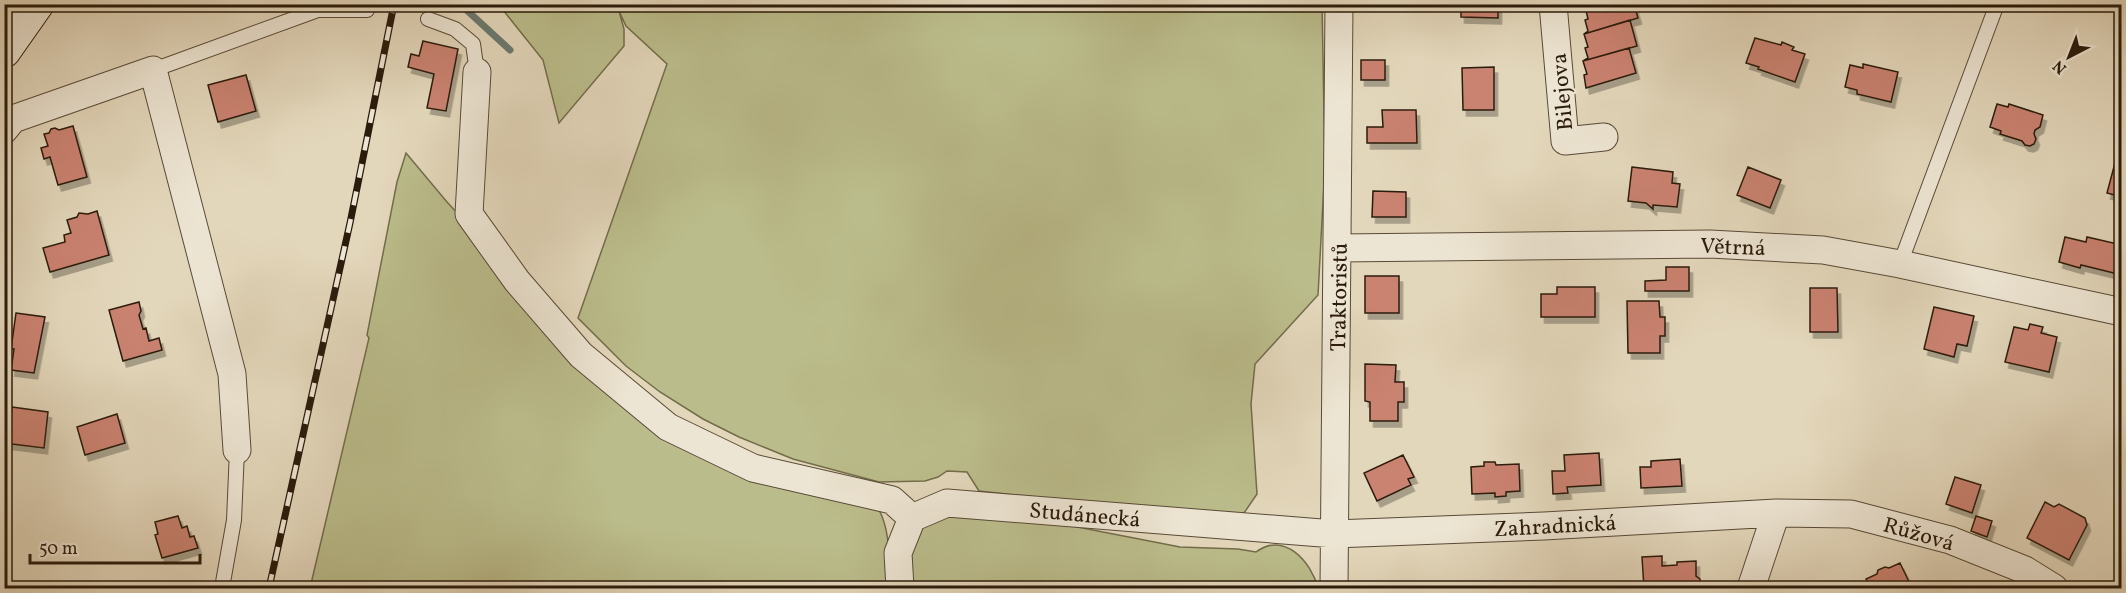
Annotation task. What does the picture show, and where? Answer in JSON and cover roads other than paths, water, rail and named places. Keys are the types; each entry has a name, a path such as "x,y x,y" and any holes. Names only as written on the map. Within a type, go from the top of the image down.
{"main road":[{"path":"4,51 37,4"}],"street":[{"name":"Traktoristů","path":"1334,588 1339,248 1339,4"},
{"name":"Bilejova","path":"1553,4 1564,141 1604,137"},
{"path":"4,130 13,119 153,70 232,374 237,450"},
{"path":"477,72 469,214 517,281 581,355 668,427 753,468 892,500 912,518 898,553 900,588"},
{"name":"Větrná","path":"1339,248 1710,244 1823,250 1900,264 2121,312"},
{"name":"Studánecká","path":"912,518 947,502 1334,534"},
{"path":"1751,588 1776,513"},
{"name":"Zahradnická","path":"1334,534 1544,526 1776,513"},
{"name":"Růžová","path":"1776,513 1851,514 1950,540 2025,570 2054,588"}],"lane":[{"path":"1900,264 1997,4"},
{"path":"153,70 318,10 367,10"},
{"path":"428,19 455,29 473,44 477,72"},
{"path":"222,588 234,520 237,450"}],"waterway":[{"path":"460,4 510,50"}],"railway":[{"path":"269,588 350,223 394,4"}]}
